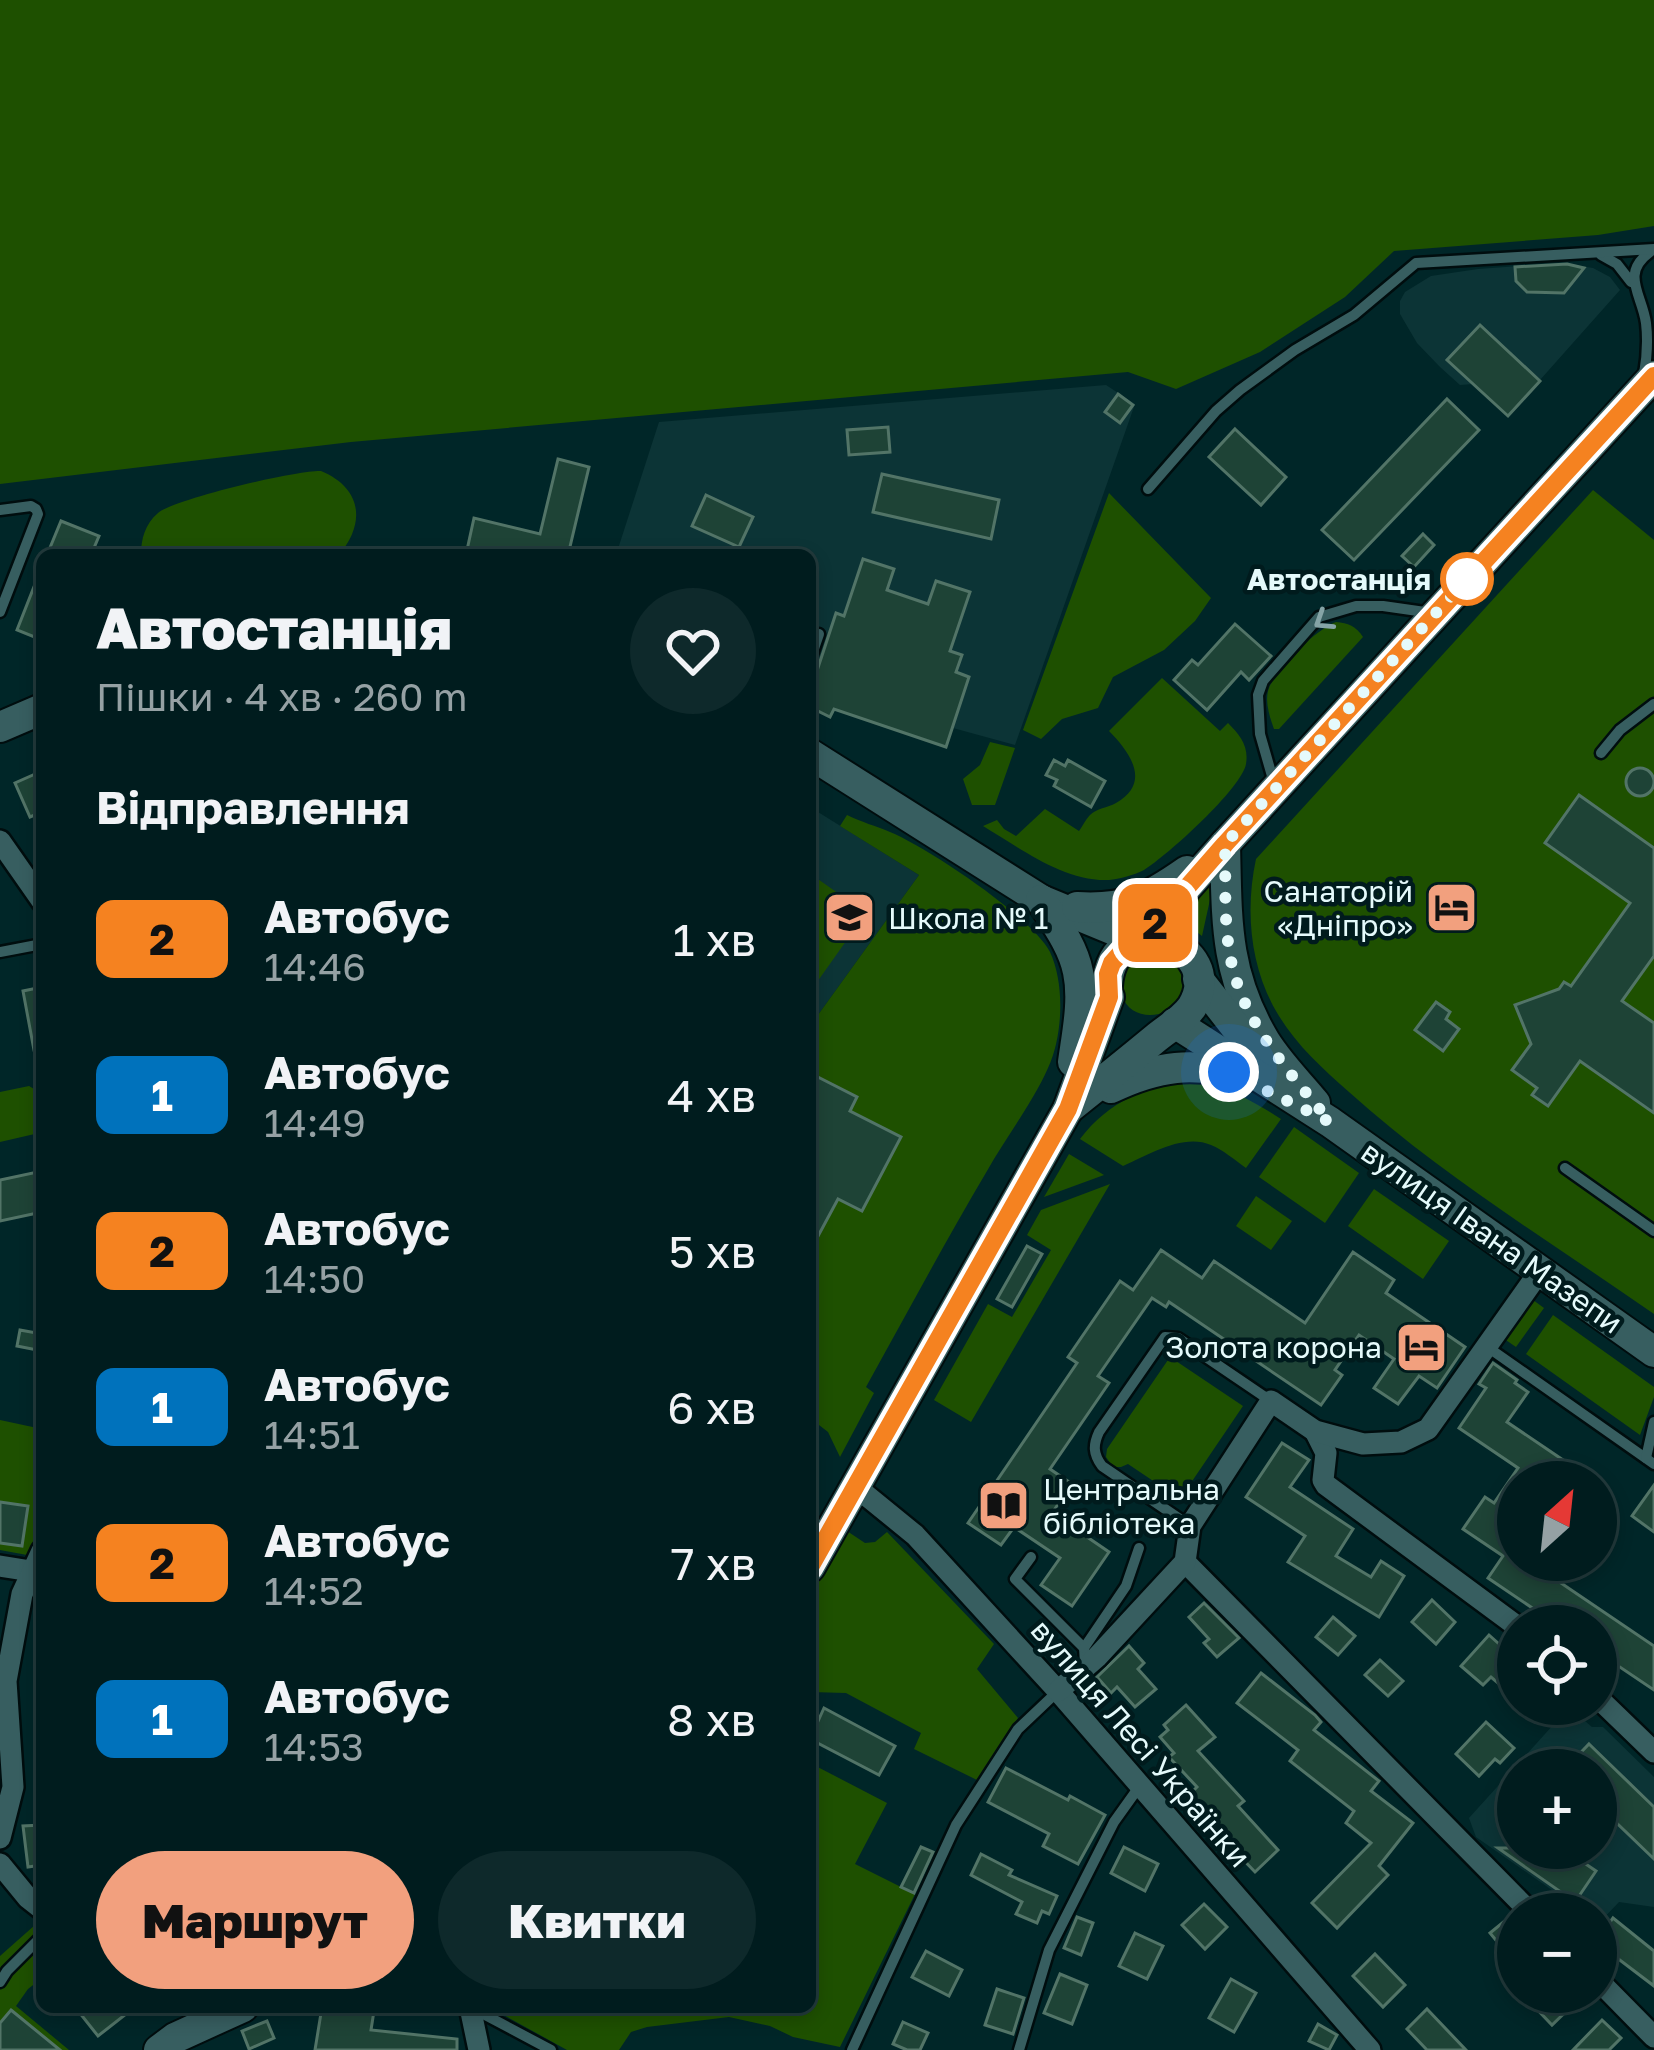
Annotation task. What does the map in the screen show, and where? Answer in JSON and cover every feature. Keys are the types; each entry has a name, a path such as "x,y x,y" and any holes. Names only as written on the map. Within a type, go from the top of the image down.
{"street":[{"path":"816,1556 1068,1109 1108,991 1112,963 1139,940 1648,382"},
{"path":"0,727 36,712"},
{"path":"816,758 1041,900 1139,940 1170,941 1182,949 1250,1048 1330,1122"},
{"path":"0,841 36,893"},
{"path":"1041,900 1111,909 1162,889 1225,844"},
{"path":"1068,1109 1193,1004 1225,844"},
{"path":"1225,844 1231,964 1242,995 1263,1039 1330,1122"},
{"path":"1041,900 1122,1017 1135,1025 1160,1029 1174,1024"},
{"path":"1041,900 1078,969 1078,1023 1068,1109"},
{"path":"1174,1024 1330,1122"},
{"path":"1068,1109 1159,1069 1210,1067 1239,1076 1330,1122"},
{"name":"вулиця Івана Мазепи","path":"1330,1122 1654,1352"},
{"path":"1058,1691 1085,1656 1097,1657 1185,1562 1190,1526 1271,1401 1315,1431 1364,1444 1401,1442 1427,1429 1540,1271"},
{"path":"1315,1431 1327,1453 1322,1480 1326,1485 1497,1611"},
{"name":"вулиця Лесі Українки","path":"856,1486 915,1535 1058,1691 1370,2050"},
{"path":"0,1566 36,1561"},
{"path":"1185,1562 1511,1893"},
{"path":"0,1838 13,1787 3,1682 22,1594 36,1563"},
{"path":"1617,1716 1654,1751"},
{"path":"0,1864 36,1904"},
{"path":"1617,1999 1654,2037"},
{"path":"160,2050 230,2013"},
{"path":"472,2013 479,2050"}],"lane":[{"path":"1148,489 1240,390 1354,315 1416,263 1654,249"},
{"path":"1648,382 1634,270 1654,249"},
{"path":"1598,253 1617,264 1638,295 1654,308"},
{"path":"0,510 31,506 38,514 0,612"},
{"path":"1276,788 1260,734 1258,695 1263,681 1319,617 1356,606 1436,614"},
{"path":"816,643 819,634"},
{"path":"1601,752 1654,704"},
{"path":"0,952 36,945"},
{"path":"1564,1168 1654,1232"},
{"path":"1190,1526 1102,1466 1094,1444 1099,1432 1165,1336 1178,1338 1271,1401"},
{"path":"1486,1346 1650,1461 1654,1422"},
{"path":"1030,1557 1015,1579 1085,1656 1126,1586 1139,1548"},
{"path":"852,2050 956,1826 1018,1730 1058,1691"},
{"path":"1018,2050 1049,1950 1114,1822 1139,1787"},
{"path":"0,1982 36,1942"},
{"path":"482,2013 550,2050"}],"shaded area":[{"path":"1562,263 1593,268 1610,277 1620,290 1508,416 1473,384 1460,385 1440,367 1417,343 1400,314 1405,292 1431,276"},
{"path":"1106,385 1135,404 1015,745 953,728 946,747 834,709 830,717 816,710 816,549 618,549 659,422"},
{"name":"Школа № 1","path":"816,811 919,875 816,1018"},
{"path":"1553,1725 1603,1727 1654,1777 1654,1907 1617,1904 1617,1893 1556,1893 1522,1869 1617,1869 1617,1749 1531,1749"},
{"path":"1497,1787 1497,1852 1476,1837 1469,1818"}],"green space":[{"path":"0,0 1654,0 1654,226 1394,251 1345,297 1260,352 1176,389 1128,372 351,442 0,484"},
{"path":"321,471 345,487 356,507 356,519 344,549 142,549 147,527 169,507 288,475"},
{"name":"Санаторій «Дніпро»","path":"1593,490 1654,540 1654,1314 1421,1152 1319,1064 1291,1034 1267,994 1255,957 1251,918 1256,859"},
{"path":"1109,493 1211,598 1164,650 1113,677 1098,708 1062,719 1041,739 1023,730"},
{"path":"1336,622 1351,626 1363,637 1274,729 1267,700 1272,683 1296,652"},
{"path":"1162,678 1220,731 1228,723 1243,741 1247,758 1232,789 1169,851 1136,874 1092,879 1043,862 983,826 997,820 1016,836 1045,809 1079,831 1093,813 1127,795 1133,786 1134,767 1109,731"},
{"path":"990,742 1015,748 995,805 972,805 963,779 980,765"},
{"path":"847,815 890,832 977,884 1023,921 1050,952 1060,1010 1057,1041 1042,1081 866,1387 874,1393 840,1457 828,1432 816,1423 816,1018 919,875 840,826"},
{"path":"1215,877 1202,936 1171,920"},
{"path":"816,878 866,913 816,984"},
{"path":"1143,951 1174,957 1186,979 1181,999 1158,1014 1140,1014 1122,995 1121,974"},
{"path":"1192,1082 1239,1095 1281,1119 1246,1168 1200,1142 1166,1147 1123,1166 1080,1139 1116,1105 1159,1087"},
{"path":"29,1086 36,1090 36,1134 0,1142 0,1092"},
{"path":"1294,1127 1359,1173 1325,1223 1259,1177"},
{"path":"1069,1154 1104,1175 1044,1197"},
{"path":"1110,1184 971,1422 934,1400 988,1304 1012,1317 1051,1250 1027,1235 1041,1210"},
{"path":"1374,1189 1449,1241 1423,1279 1348,1226"},
{"path":"1256,1196 1292,1221 1271,1250 1236,1226"},
{"path":"1529,1297 1544,1308 1516,1347 1500,1336"},
{"path":"1553,1315 1654,1387 1640,1435 1526,1354"},
{"path":"1170,1357 1243,1406 1180,1499 1128,1464 1113,1467 1106,1457"},
{"path":"0,1420 36,1428 36,1538 27,1555 0,1550"},
{"path":"844,1529 865,1543 887,1532 994,1644 977,1669 1018,1718 977,1780 914,1749 921,1733 846,1693 816,1692 816,1581"},
{"path":"816,1766 887,1803 855,1864 915,1894 840,2047 729,2017 647,2027 631,2032 619,2050 567,2050 500,2013 816,2013"},
{"path":"36,1925 36,1983 16,2006 69,2050 0,2050 0,1956"}],"building":[{"path":"1567,264 1584,268 1564,293 1527,292 1516,281 1515,267"},
{"path":"1480,325 1540,381 1508,416 1447,360"},
{"path":"1118,394 1133,405 1120,423 1105,412"},
{"path":"1447,399 1479,430 1354,560 1322,530"},
{"path":"888,427 890,452 849,455 847,430"},
{"path":"1235,429 1286,477 1261,505 1209,457"},
{"path":"558,459 589,467 569,549 467,549 474,518 540,534"},
{"path":"882,474 999,500 991,539 873,512"},
{"path":"706,495 753,517 739,547 692,526"},
{"path":"61,521 99,536 94,549 49,549"},
{"path":"1423,534 1434,545 1414,567 1402,556"},
{"path":"863,559 894,569 887,590 928,604 936,581 970,592 950,651 962,655 956,672 969,677 946,747 834,709 830,717 816,710 816,674 836,613 844,616"},
{"path":"36,582 36,638 17,630"},
{"path":"1235,624 1271,656 1249,680 1241,672 1207,710 1174,680 1192,660 1198,665"},
{"path":"1054,760 1065,766 1068,760 1105,781 1091,807 1054,786 1057,780 1046,775"},
{"path":"1640,768 1650,772 1654,782 1650,792 1640,796 1630,792 1626,782 1630,772"},
{"path":"36,774 36,814 30,817 15,783"},
{"path":"1579,795 1654,848 1654,956 1622,1001 1654,1023 1654,1113 1580,1061 1548,1106 1532,1095 1537,1088 1512,1070 1531,1044 1515,1005 1559,989 1564,982 1571,986 1630,903 1545,843"},
{"path":"36,988 36,1050 34,1050 23,991"},
{"path":"1436,1002 1450,1012 1446,1019 1459,1029 1443,1051 1415,1030"},
{"path":"816,1076 857,1097 850,1111 901,1137 862,1211 838,1199 816,1240"},
{"path":"36,1172 36,1213 0,1221 0,1180"},
{"path":"1027,1246 1042,1254 1012,1307 997,1299"},
{"path":"1161,1250 1202,1278 1214,1261 1305,1323 1353,1252 1394,1280 1386,1293 1465,1347 1437,1388 1419,1376 1398,1404 1374,1388 1394,1359 1359,1335 1335,1370 1342,1375 1321,1405 1169,1302 1166,1307 1152,1298 1098,1376 1109,1383 1050,1469 1072,1484 1052,1513 1109,1552 1072,1606 1041,1585 1060,1558 1014,1527 1001,1545 968,1523 1077,1363 1068,1357 1120,1281 1133,1290"},
{"path":"20,1330 36,1333 36,1350 17,1346"},
{"path":"1493,1363 1517,1380 1528,1392 1507,1422 1565,1461 1508,1461 1459,1428 1486,1388 1479,1384"},
{"path":"1282,1443 1309,1460 1290,1487 1353,1529 1336,1556 1371,1577 1381,1561 1404,1576 1379,1617 1288,1562 1305,1536 1246,1497"},
{"path":"1654,1485 1654,1532 1632,1516"},
{"path":"1485,1497 1494,1503 1497,1499 1497,1552 1463,1529"},
{"path":"0,1502 28,1506 22,1546 0,1543"},
{"path":"1497,1565 1497,1581 1558,1581 1593,1605 1528,1605 1488,1578"},
{"path":"1432,1600 1455,1622 1436,1644 1412,1622"},
{"path":"1204,1603 1239,1638 1217,1657 1204,1643 1209,1639 1189,1617"},
{"path":"1333,1617 1355,1636 1338,1655 1316,1637"},
{"path":"1617,1621 1654,1646 1654,1690 1617,1665"},
{"path":"1489,1635 1497,1642 1497,1682 1491,1677 1483,1685 1461,1666"},
{"path":"1129,1646 1144,1663 1138,1669 1156,1689 1135,1707 1117,1687 1111,1693 1097,1677"},
{"path":"1380,1660 1403,1681 1388,1696 1365,1675"},
{"path":"1261,1673 1315,1715 1321,1722 1314,1730 1379,1781 1371,1791 1413,1823 1379,1866 1388,1875 1337,1928 1312,1903 1371,1843 1346,1823 1354,1811 1290,1761 1298,1750 1237,1703"},
{"path":"1186,1705 1215,1737 1198,1751 1244,1801 1238,1806 1278,1850 1255,1872 1189,1795 1197,1787 1169,1757 1174,1753 1160,1737 1168,1730 1164,1725"},
{"path":"824,1708 895,1746 879,1775 816,1742 816,1726"},
{"path":"1486,1722 1514,1748 1497,1749 1497,1761 1479,1776 1456,1754"},
{"path":"1006,1768 1105,1815 1078,1864 1043,1846 1049,1834 988,1802"},
{"path":"1617,1771 1654,1807 1654,1859 1617,1823"},
{"path":"36,1825 36,1866 28,1867 23,1826"},
{"path":"921,1847 933,1852 914,1893 901,1887"},
{"path":"1124,1847 1158,1864 1145,1891 1111,1873"},
{"path":"981,1854 1012,1870 1009,1875 1057,1896 1049,1914 1042,1911 1037,1923 1016,1914 1022,1902 971,1875"},
{"path":"1528,1869 1596,1871 1581,1893 1562,1893"},
{"path":"1204,1904 1227,1927 1205,1949 1182,1925"},
{"path":"1077,1917 1093,1923 1081,1955 1064,1948"},
{"path":"1617,1921 1654,1951 1654,1986 1617,1958"},
{"path":"1135,1933 1163,1946 1147,1979 1119,1966"},
{"path":"926,1951 962,1970 949,1996 912,1977"},
{"path":"1375,1954 1405,1985 1383,2007 1353,1976"},
{"path":"1060,1974 1087,1985 1072,2024 1044,2013"},
{"path":"1231,1979 1256,1993 1234,2032 1209,2018"},
{"path":"997,1989 1024,1998 1013,2034 985,2025"},
{"path":"1427,2009 1466,2050 1427,2050 1407,2029"},
{"path":"11,2010 60,2050 0,2050 0,2023"},
{"path":"80,2013 127,2013 98,2036"},
{"path":"321,2013 374,2013 371,2030 457,2039 457,2050 315,2050"},
{"path":"1541,2013 1564,2013 1552,2025"},
{"path":"1602,2020 1621,2038 1609,2050 1573,2050"},
{"path":"267,2021 274,2038 249,2049 242,2031"},
{"path":"903,2022 928,2033 920,2050 893,2044"},
{"path":"1318,2024 1337,2035 1329,2050 1309,2041"}],"bus line":[{"name":"2","path":"816,1556 1068,1109 1109,997 1108,974 1118,954 1141,940 1654,376"}],"place":[{"name":"Автостанція","path":"1467,579"},
{"name":"Санаторій «Дніпро»","path":"1452,908"},
{"name":"Школа № 1","path":"849,918"},
{"name":"Золота корона","path":"1421,1347"},
{"name":"Центральна бібліотека","path":"1004,1506"}],"route":[{"path":"1229,1072 1330,1122 1263,1039 1242,995 1231,964 1225,844 1467,579"}]}
